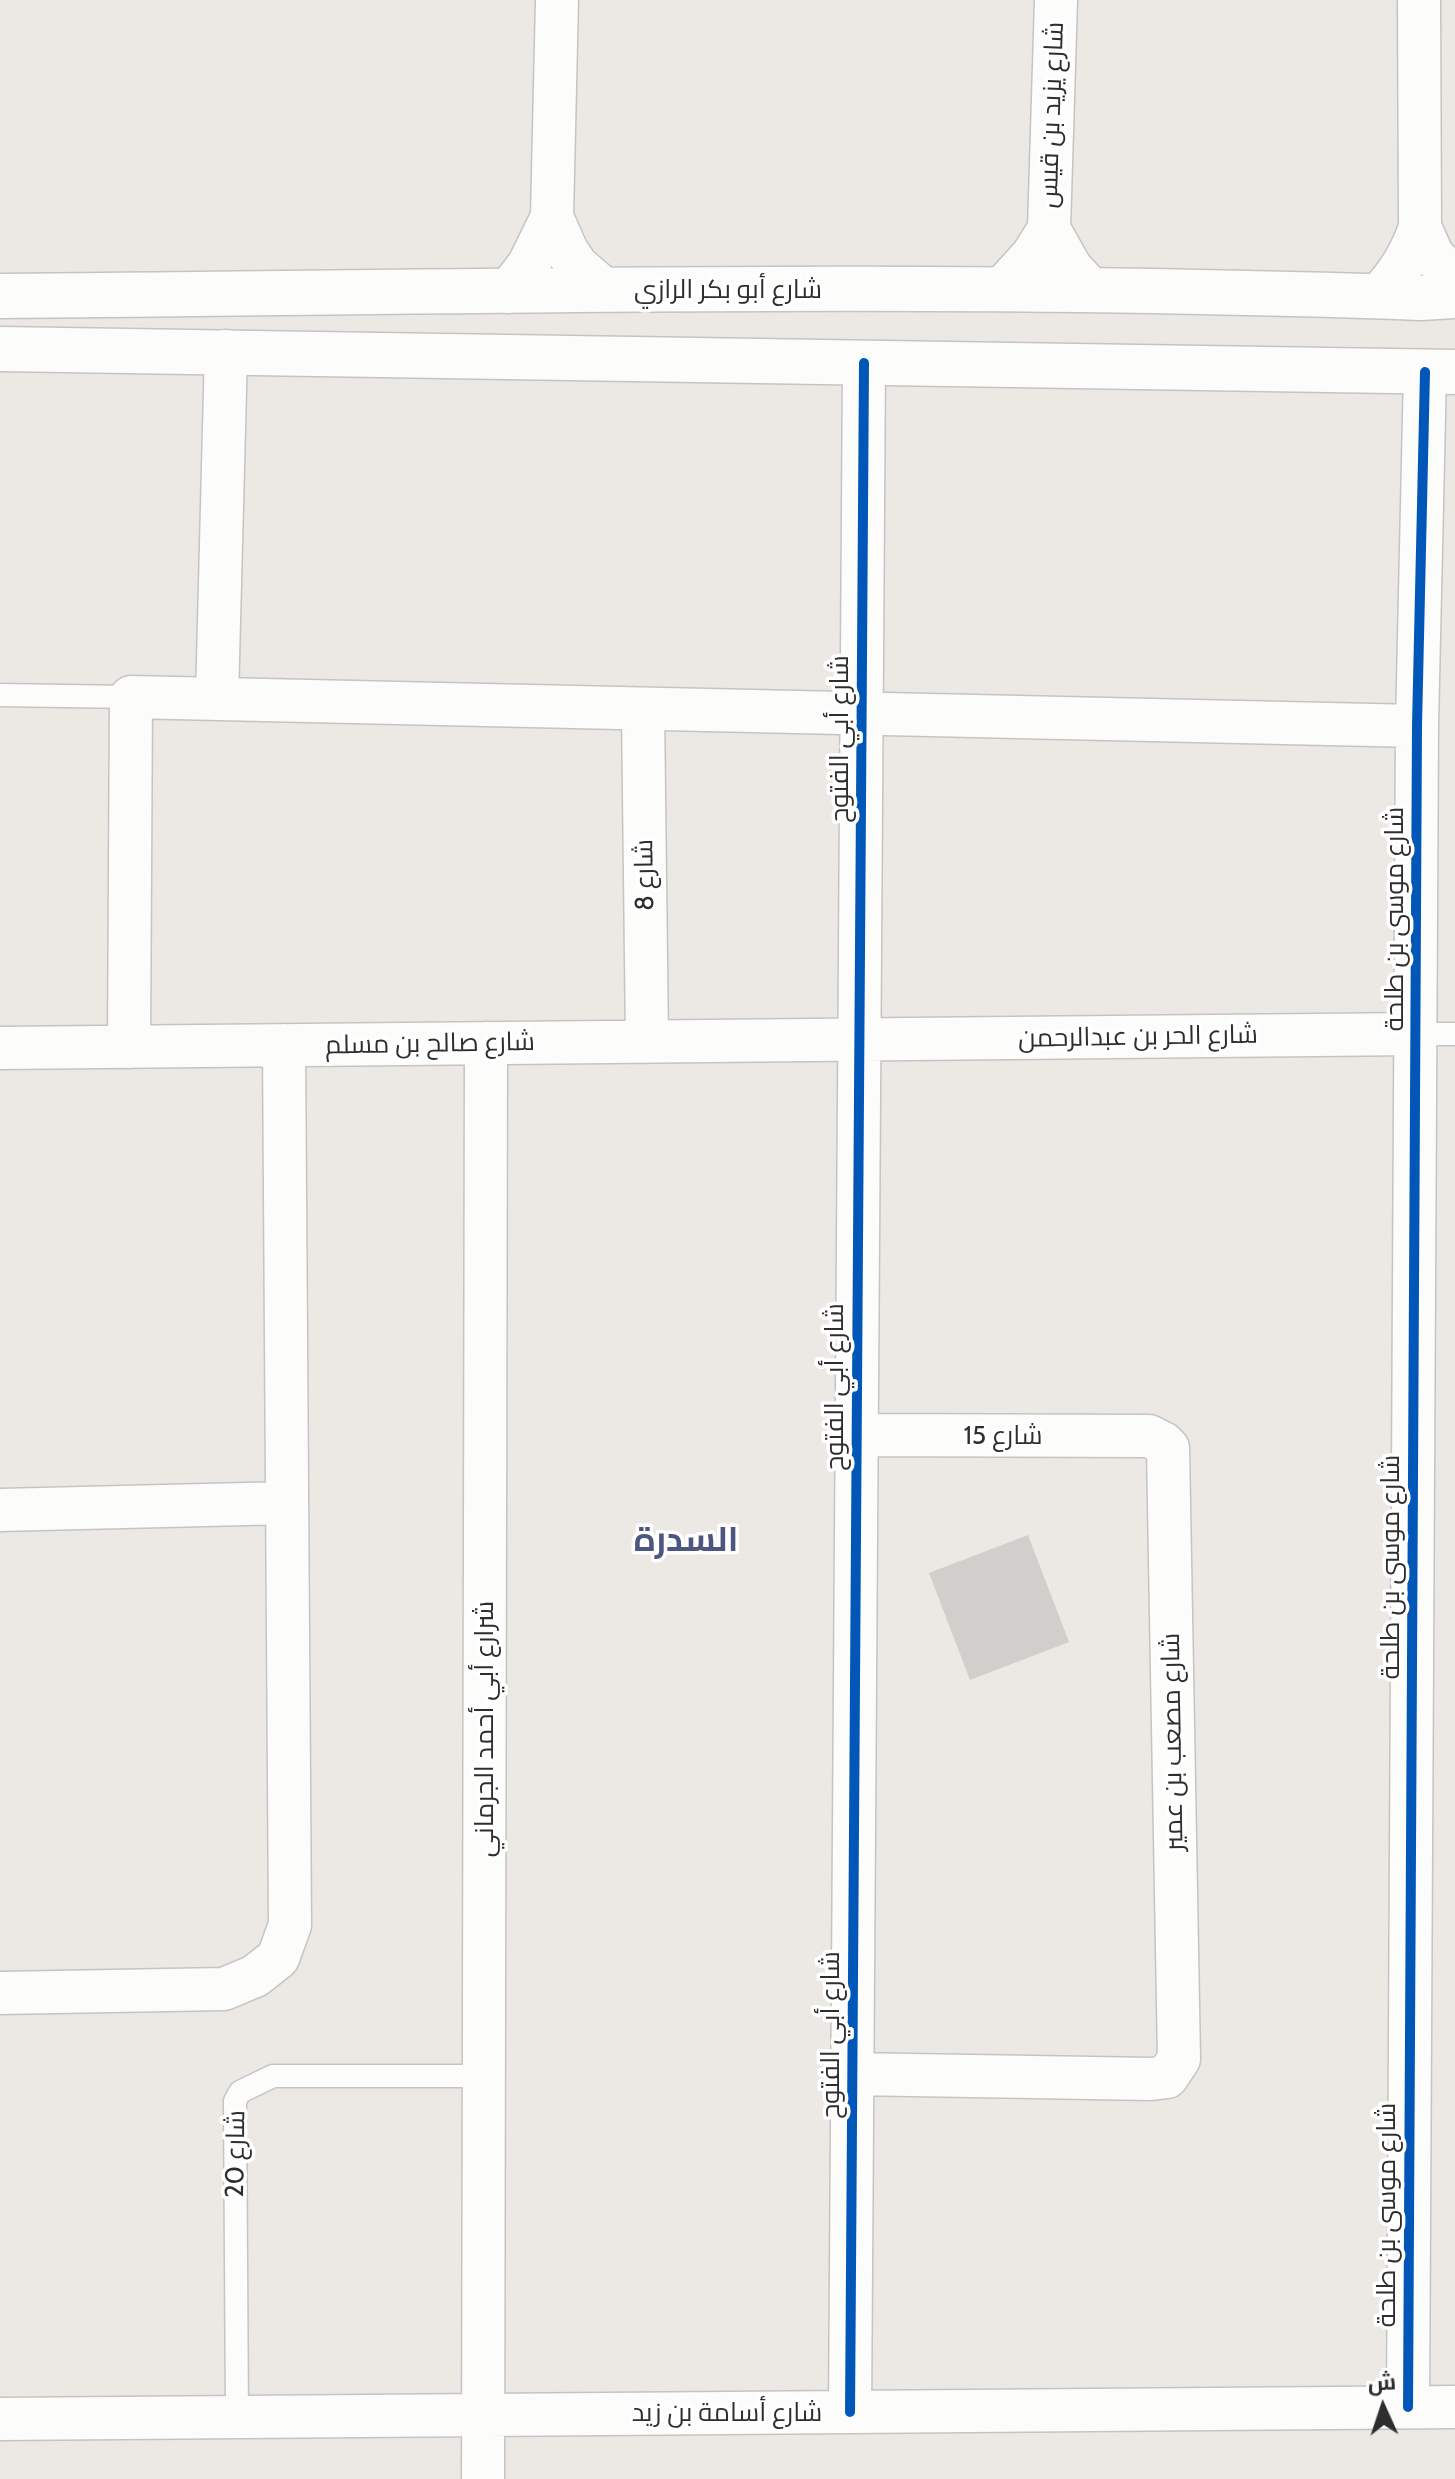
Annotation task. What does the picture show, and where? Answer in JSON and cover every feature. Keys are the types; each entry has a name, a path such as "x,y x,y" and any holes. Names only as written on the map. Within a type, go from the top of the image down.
{"street":[{"path":"508,292 529,264 552,217 557,0"},
{"name":"شارع يزيد بن قيس","path":"1049,229 1056,0"},
{"path":"1377,297 1407,258 1420,227 1419,0"},
{"path":"552,217 577,266 605,290"},
{"path":"1420,227 1432,254 1455,281"},
{"path":"1001,290 1032,256 1049,229 1071,268 1091,290"},
{"name":"شارع أبو بكر الرازي","path":"0,296 605,290 1091,290 1421,298 1455,296"},
{"path":"0,349 1440,372"},
{"path":"217,699 226,351"},
{"name":"شارع أبي الفتوح","path":"850,2412 864,363"},
{"name":"شارع موسى بن طلحة","path":"1408,2407 1436,1034 1417,726 1440,372"},
{"path":"129,1047 131,697 1417,726"},
{"name":"شارع 8","path":"643,709 647,1042"},
{"name":"شارع الحر بن عبدالرحمن","path":"859,1040 1436,1034"},
{"name":"شارع صالح بن مسلم","path":"0,1048 859,1040"},
{"name":"شرارع أبي أحمد الجرماني","path":"483,2479 486,1043"},
{"path":"0,1993 224,1989 255,1976 278,1958 290,1925 284,1045"},
{"name":"شارع 15","path":"857,1435 1149,1436"},
{"name":"شارع مصعب بن عمير","path":"852,2074 1151,2079 1167,2077 1179,2059 1169,1459 1168,1448 1149,1436"},
{"path":"0,1510 287,1503"},
{"name":"شارع أسامة بن زيد","path":"0,2419 1455,2407"}],"lane":[{"path":"0,695 131,697"},
{"name":"شارع 20","path":"237,2417 235,2101 240,2092 273,2076 484,2076"}],"building":[{"path":"1028,1535 1069,1642 970,1680 929,1573"}],"cycle path":[{"path":"850,2412 864,363"},
{"path":"1408,2407 1417,726 1425,372"}],"district":[{"name":"السدرة","path":"686,1541"}]}
